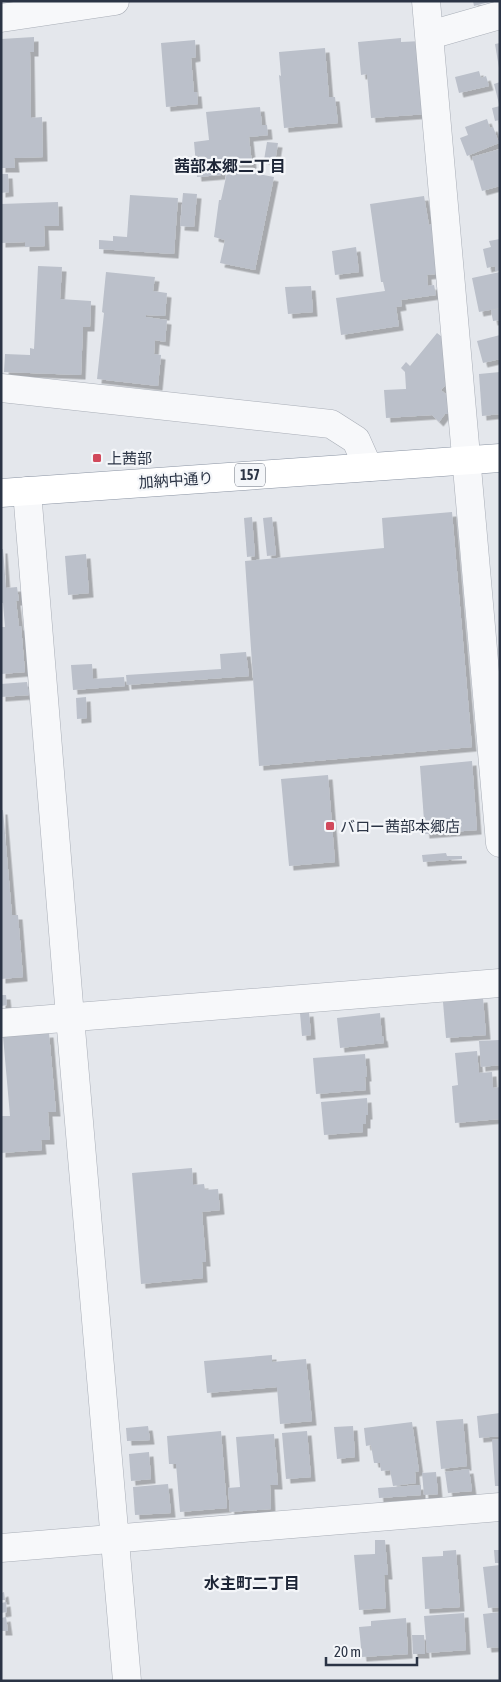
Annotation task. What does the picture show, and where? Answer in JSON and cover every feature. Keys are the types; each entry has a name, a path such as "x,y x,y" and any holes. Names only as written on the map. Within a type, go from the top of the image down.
{"highway":[{"name":"加納中通り","path":"14,492 500,458"}],"street":[{"path":"1,18 116,1"},
{"path":"426,1 468,460 500,843"},
{"path":"430,35 500,15"},
{"path":"1,388 330,424 356,440 368,467"},
{"path":"14,492 70,1017 127,1681"},
{"path":"1,1023 500,983"},
{"path":"1,1548 500,1507"}],"building":[{"path":"473,1 489,1 489,2 474,6"},
{"path":"34,37 34,52 30,52 31,118 42,117 43,157 14,158 15,168 1,168 1,39"},
{"path":"401,38 401,42 422,41 427,114 371,118 367,74 361,75 358,42"},
{"path":"195,40 196,57 191,58 194,92 197,92 198,104 166,107 161,43"},
{"path":"500,43 500,68 499,68 495,44"},
{"path":"325,48 329,97 335,97 338,123 284,128 279,75 281,76 279,52"},
{"path":"479,71 481,78 486,76 489,86 459,93 455,77"},
{"path":"500,82 500,104 499,104 494,84"},
{"path":"500,106 500,120 495,121 492,108"},
{"path":"260,107 262,125 267,125 268,135 249,137 252,164 221,167 221,175 197,177 194,142 209,140 206,112"},
{"path":"487,119 490,128 493,127 499,143 467,156 460,138 468,135 465,127"},
{"path":"267,142 278,143 275,162 264,160"},
{"path":"500,149 500,186 482,191 472,157"},
{"path":"228,168 274,177 255,270 220,263 225,240 214,237 219,200 221,200"},
{"path":"1,174 8,174 9,192 1,193"},
{"path":"183,193 197,194 194,227 180,226"},
{"path":"130,195 178,198 174,254 99,249 99,240 113,241 113,236 127,237"},
{"path":"424,196 429,225 434,224 440,263 435,264 436,274 427,275 428,286 434,285 436,295 401,300 402,306 396,307 399,326 341,335 336,298 385,291 383,282 381,282 370,204"},
{"path":"58,202 59,226 44,226 45,246 25,247 25,242 1,243 1,204"},
{"path":"500,239 500,270 495,271 495,266 487,268 483,249 491,247 489,241"},
{"path":"356,247 359,272 335,275 332,251"},
{"path":"38,266 62,267 60,299 91,301 90,327 83,327 81,375 4,372 5,354 30,355 30,348 34,349"},
{"path":"106,272 155,277 153,291 167,293 165,316 146,315 146,317 167,320 165,342 155,340 154,354 161,355 158,386 97,379"},
{"path":"500,272 500,308 479,312 472,278"},
{"path":"311,286 313,312 288,314 285,287"},
{"path":"500,309 500,320 493,321 491,310"},
{"path":"437,333 446,340 449,382 441,390 450,398 451,414 445,414 439,422 432,415 386,418 384,390 406,389 405,372 401,368 406,362 410,366"},
{"path":"500,335 500,359 483,363 477,341"},
{"path":"500,372 500,414 482,416 479,374"},
{"path":"452,512 472,747 259,766 245,561 384,548 382,518"},
{"path":"252,517 255,556 247,557 244,518"},
{"path":"272,517 276,555 267,556 263,518"},
{"path":"1,549 3,549 6,588 17,587 19,601 16,601 19,626 21,626 25,672 1,674 1,627 5,627 3,603 1,603"},
{"path":"86,554 89,593 68,595 65,556"},
{"path":"246,652 249,676 127,685 126,675 221,669 220,654"},
{"path":"92,664 93,679 124,677 125,686 73,690 71,665"},
{"path":"27,682 29,695 1,697 1,684"},
{"path":"86,697 87,718 77,719 76,698"},
{"path":"472,761 477,830 425,834 420,766"},
{"path":"328,775 335,862 289,866 281,779"},
{"path":"1,810 3,810 12,915 18,915 23,977 1,979"},
{"path":"446,853 447,856 462,856 462,859 423,862 422,855"},
{"path":"1,995 6,995 7,1005 1,1006"},
{"path":"483,998 486,1035 446,1038 443,1002"},
{"path":"309,1012 311,1035 302,1036 300,1013"},
{"path":"380,1013 384,1043 340,1048 337,1018"},
{"path":"49,1033 56,1112 48,1112 50,1140 41,1140 42,1150 1,1153 1,1116 10,1116 3,1036"},
{"path":"499,1040 500,1065 481,1067 479,1041"},
{"path":"477,1051 479,1073 492,1072 493,1088 500,1087 500,1119 455,1123 452,1086 458,1085 455,1053"},
{"path":"365,1054 366,1090 316,1094 313,1058"},
{"path":"367,1098 368,1115 366,1115 366,1124 363,1124 363,1132 324,1135 321,1102"},
{"path":"192,1168 193,1185 204,1184 205,1190 218,1189 220,1210 202,1212 206,1262 202,1262 203,1278 141,1284 132,1173"},
{"path":"272,1355 272,1362 306,1359 312,1421 280,1424 277,1387 207,1393 204,1361"},
{"path":"500,1413 500,1436 479,1438 477,1416"},
{"path":"463,1419 467,1466 441,1469 436,1421"},
{"path":"412,1422 419,1471 415,1472 416,1483 393,1486 390,1470 381,1471 380,1463 374,1463 371,1445 366,1446 364,1428"},
{"path":"148,1426 150,1440 127,1441 126,1428"},
{"path":"353,1426 355,1457 337,1459 334,1427"},
{"path":"221,1431 227,1508 180,1512 176,1464 169,1464 167,1436"},
{"path":"307,1431 311,1477 286,1479 282,1433"},
{"path":"274,1434 278,1485 270,1485 271,1509 230,1512 228,1488 240,1487 236,1437"},
{"path":"500,1439 500,1486 495,1486 492,1440"},
{"path":"149,1452 151,1479 131,1481 129,1454"},
{"path":"469,1469 472,1491 448,1493 445,1472"},
{"path":"436,1472 438,1494 424,1495 422,1473"},
{"path":"168,1484 171,1513 135,1515 133,1487"},
{"path":"421,1485 421,1495 379,1498 378,1488"},
{"path":"375,1540 385,1540 388,1575 384,1575 386,1608 359,1610 354,1555 375,1554"},
{"path":"456,1550 460,1607 425,1609 422,1557 443,1556 443,1551"},
{"path":"494,1550 500,1550 500,1563 495,1563"},
{"path":"500,1565 500,1607 488,1608 483,1567"},
{"path":"4,1592 5,1600 1,1600 1,1593"},
{"path":"6,1602 7,1612 1,1613 1,1603"},
{"path":"500,1612 500,1647 487,1648 483,1614"},
{"path":"464,1613 466,1650 427,1653 424,1616"},
{"path":"6,1617 8,1631 1,1631 1,1618"},
{"path":"406,1618 408,1654 362,1657 359,1627 371,1626 371,1621"},
{"path":"412,1635 424,1635 425,1654 413,1654"}],"place":[{"name":"上茜部","path":"97,458"},
{"name":"バロー茜部本郷店","path":"330,826"}],"district":[{"name":"茜部本郷二丁目","path":"230,166"},
{"name":"水主町二丁目","path":"252,1583"}]}
